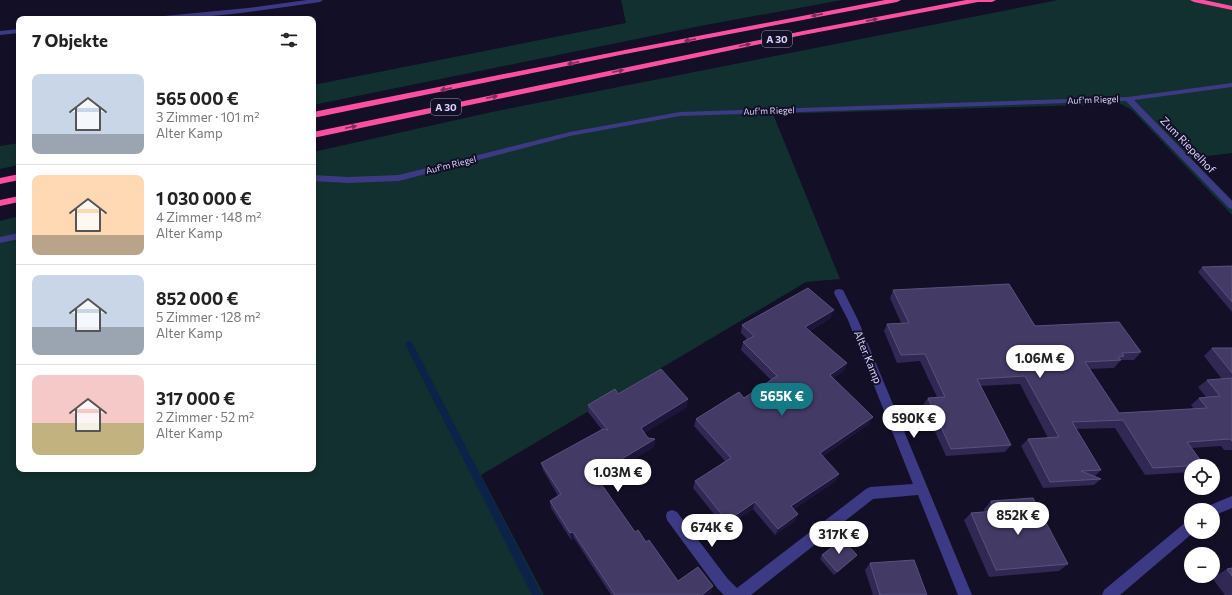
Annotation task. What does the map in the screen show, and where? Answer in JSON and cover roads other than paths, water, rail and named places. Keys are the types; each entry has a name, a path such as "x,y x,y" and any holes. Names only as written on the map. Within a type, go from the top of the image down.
{"highway":[{"name":"A 30","path":"316,114 897,0"},
{"name":"A 30","path":"316,134 795,35 977,0"},
{"path":"977,0 992,0"},
{"path":"1194,0 1232,8"},
{"path":"0,181 16,178"},
{"path":"0,203 16,200"}],"street":[{"path":"185,16 248,10 320,0"},
{"path":"0,33 16,31"},
{"name":"Auf'm Riegel","path":"316,178 348,180 399,178 570,134 680,114 1128,99 1232,85"},
{"name":"Zum Riepelhof","path":"1128,99 1232,206"},
{"path":"0,240 16,237"},
{"name":"Alter Kamp","path":"839,293 853,320 965,595"},
{"path":"740,595 870,493 922,489"},
{"path":"1220,507 1232,502"},
{"path":"672,516 722,583 734,595"},
{"path":"1109,595 1184,532"}],"waterway":[{"path":"409,344 537,595"}]}
